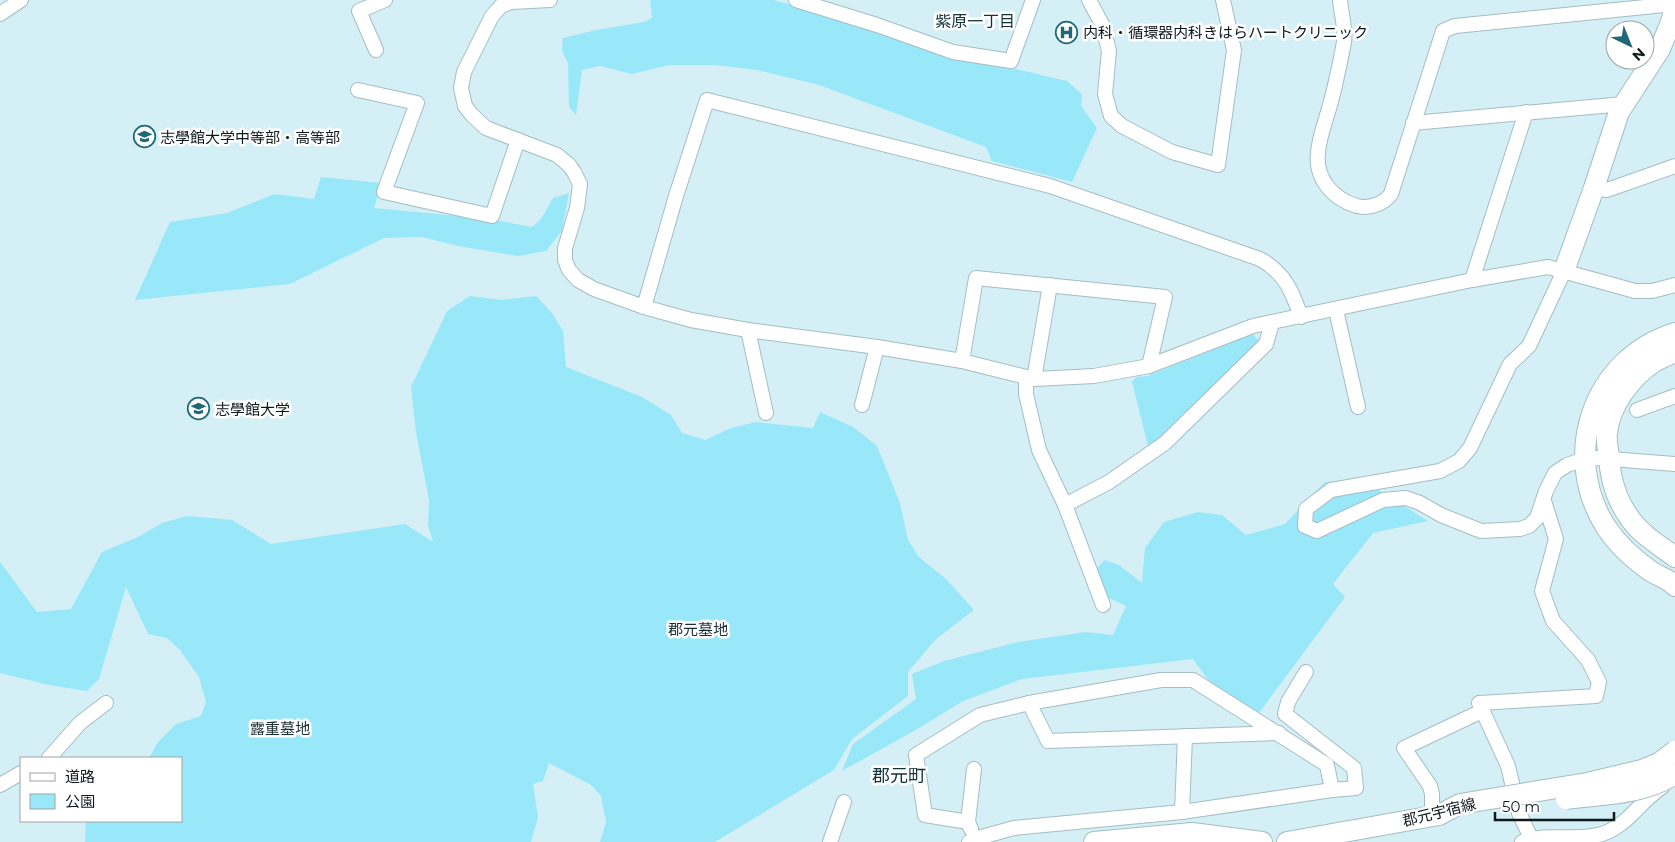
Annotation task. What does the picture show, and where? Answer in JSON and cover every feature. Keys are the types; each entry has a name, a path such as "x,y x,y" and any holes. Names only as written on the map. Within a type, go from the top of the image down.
{"street":[{"path":"0,14 21,0"},
{"path":"376,50 359,12 385,0"},
{"path":"550,0 510,2 500,6 492,16 464,72 461,88 465,106 472,116 486,128 557,155 569,165 580,184 577,208 565,248 565,260 569,270 578,280 594,289 644,307 691,320 962,361 1030,379 1094,376 1149,366 1253,326 1472,280 1548,267 1635,290 1652,291 1675,285"},
{"path":"796,0 953,52 1011,61 1033,0"},
{"path":"1089,0 1103,26 1109,50 1105,94 1111,116 1122,126 1172,152 1218,165 1234,50 1224,0"},
{"path":"1340,0 1344,39 1333,94 1318,153 1319,169 1324,183 1335,196 1350,204 1361,207 1382,203 1391,194 1443,31 1455,26 1675,6 1660,49 1619,112 1564,271 1529,346 1510,364 1470,448 1459,461 1440,471 1331,490 1306,509 1305,526 1317,531 1383,500 1406,498 1481,531 1520,529 1529,526 1537,518 1546,491 1555,473 1567,465 1598,458 1675,464"},
{"path":"358,90 417,102 384,192 492,216 518,140"},
{"path":"644,307 676,196 707,100 1050,186 1260,259 1270,265 1282,277 1291,290 1301,317"},
{"path":"1413,123 1624,104"},
{"path":"1472,280 1526,112"},
{"path":"1594,188 1607,190 1675,166"},
{"path":"962,361 976,278 1164,297 1149,366"},
{"path":"1050,286 1026,394 1039,450 1065,505 1103,605"},
{"path":"1336,310 1358,407"},
{"path":"1065,505 1109,482 1165,443 1266,344 1272,323"},
{"path":"748,330 766,413"},
{"path":"1673,584 1651,571 1617,541 1607,528 1598,514 1586,478 1585,460 1591,416 1604,386 1628,358 1642,347 1675,332"},
{"path":"862,405 878,347"},
{"path":"1675,352 1655,362 1624,392 1616,405 1607,435 1613,484 1620,504 1630,519 1649,538 1675,557"},
{"path":"1637,410 1675,396"},
{"path":"1544,501 1556,540 1542,591 1553,621 1588,660 1599,682 1596,696 1479,703 1508,766 1526,840 1543,837 1579,838 1602,834 1625,823 1649,795 1675,778"},
{"path":"974,769 968,822 972,841 1014,828 1182,812 1356,788 1354,768 1285,714 1288,702 1306,672"},
{"path":"968,822 925,815 916,755 980,715 1029,703 1161,680 1193,680 1279,733 1327,764 1332,790"},
{"path":"50,757 80,723 106,703"},
{"path":"1029,703 1048,741 1279,733"},
{"path":"1482,711 1404,748 1430,786 1435,816 1454,817 1636,790 1655,785 1675,774"},
{"path":"1182,812 1185,736"},
{"name":"郡元宇宿線","path":"1286,842 1435,816 1460,804 1587,783 1642,770 1659,763 1675,750"},
{"path":"0,785 20,774"},
{"path":"830,842 844,802"},
{"path":"1094,842 1192,833 1262,842"}],"green space":[{"path":"650,0 773,0 804,8 940,55 1012,68 1067,81 1082,94 1081,106 1097,128 1072,182 992,161 986,147 819,85 757,70 715,65 669,65 632,74 600,66 582,70 576,115 569,107 568,63 562,51 563,38 644,22 652,18"},
{"path":"321,177 382,183 374,208 490,219 532,227 541,219 553,198 569,193 562,231 546,251 518,256 458,246 422,237 384,238 290,284 135,300 170,222 227,213 275,194 314,199"},
{"name":"郡元墓地","path":"470,296 502,300 536,296 552,313 563,331 566,367 642,397 671,415 682,433 705,440 731,428 756,422 813,428 820,412 853,427 877,446 900,503 908,540 919,557 946,579 974,610 935,640 908,672 908,696 852,739 834,770 715,842 600,842 606,822 601,796 591,785 549,763 543,781 533,784 538,817 531,842 85,842 86,822 182,822 182,757 150,757 158,742 176,724 201,716 206,702 199,677 180,650 167,638 148,634 126,587 99,679 87,691 49,685 0,673 0,562 37,612 71,609 102,552 138,537 162,523 187,516 232,520 271,544 405,524 433,542 428,525 429,501 416,432 411,387 447,311"},
{"path":"1253,334 1259,341 1165,435 1148,446 1132,382 1136,377 1147,376"},
{"path":"1325,482 1377,489 1428,521 1373,533 1333,584 1345,597 1256,717 1212,685 1193,659 1022,679 963,701 842,771 853,744 916,699 912,674 944,661 1018,642 1086,632 1113,635 1126,606 1096,592 1091,574 1105,560 1119,565 1142,583 1145,548 1164,522 1198,512 1222,515 1246,535 1285,524"}],"place":[{"name":"内科・循環器内科きはらハートクリニック","path":"1067,32"},
{"name":"志學館大学中等部・高等部","path":"144,137"},
{"name":"志學館大学","path":"199,409"}],"district":[{"name":"紫原一丁目","path":"975,21"},
{"name":"郡元町","path":"899,776"}],"park label":[{"name":"露重墓地","path":"280,728"}]}
